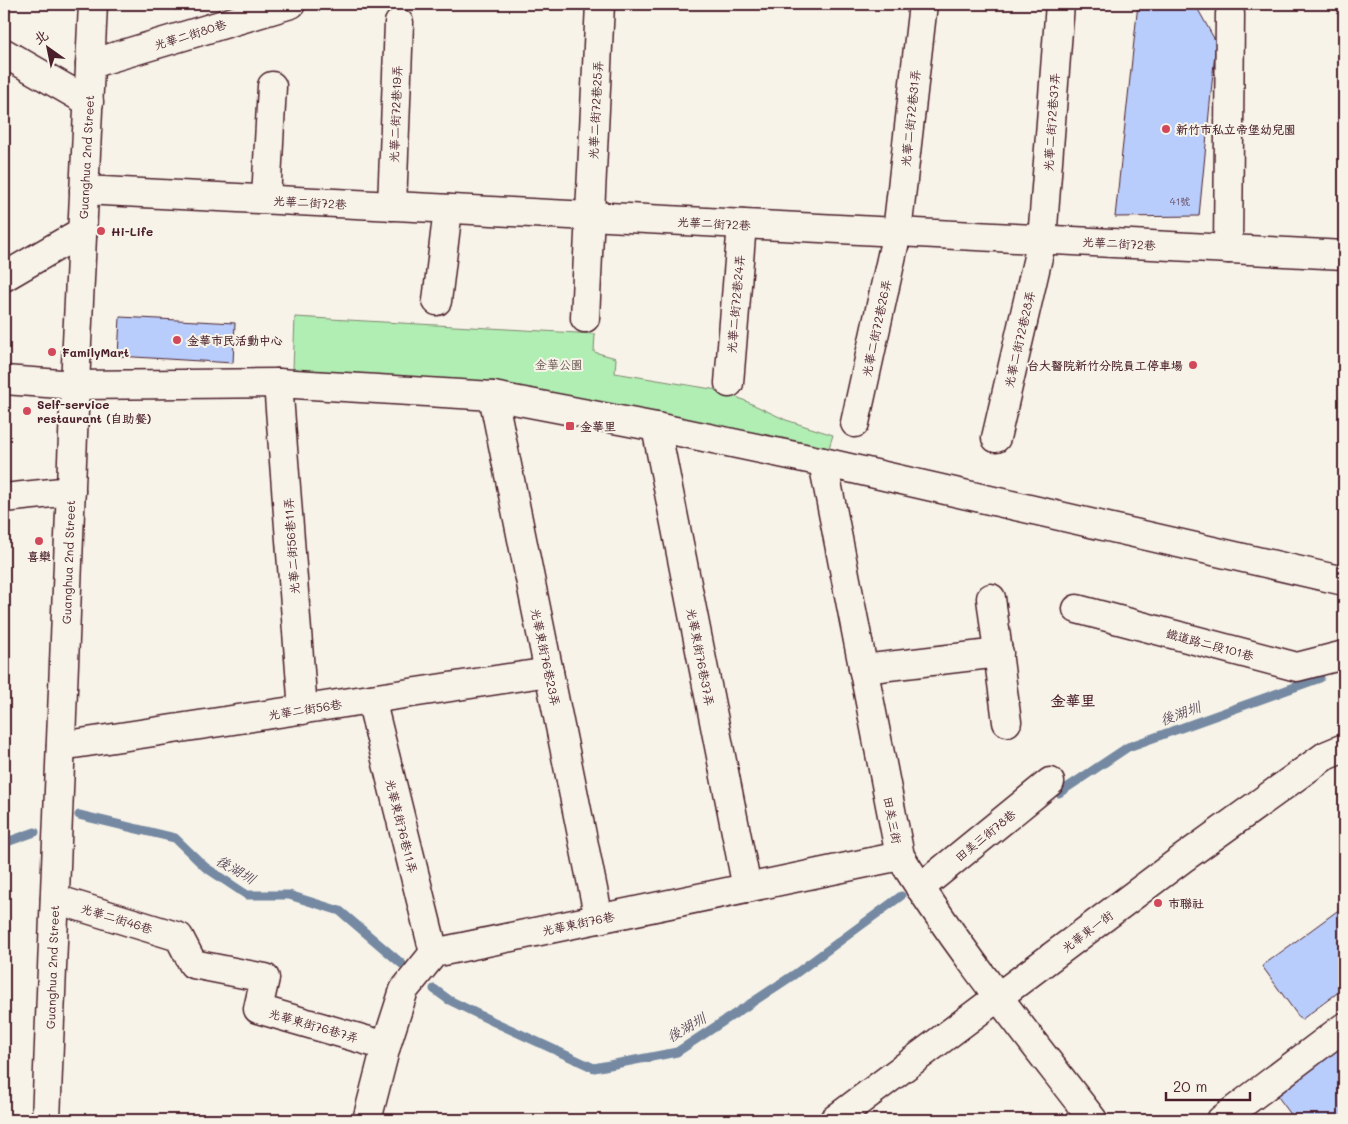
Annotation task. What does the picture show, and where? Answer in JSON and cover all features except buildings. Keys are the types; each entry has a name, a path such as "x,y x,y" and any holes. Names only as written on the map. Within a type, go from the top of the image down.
{"street":[{"name":"Guanghua 2nd Street","path":"46,1120 75,385 93,4"},
{"name":"光華二街80巷","path":"90,64 291,4"},
{"name":"光華二街72巷25弄","path":"585,318 600,4"},
{"name":"光華二街72巷31弄","path":"897,232 922,4"},
{"name":"光華二街72巷37弄","path":"1042,240 1060,4"},
{"path":"1228,249 1230,14"},
{"name":"光華二街72巷19弄","path":"392,206 399,23"},
{"path":"4,53 89,102"},
{"path":"266,199 272,86"},
{"name":"光華二街72巷","path":"84,190 1344,255"},
{"path":"437,301 448,209"},
{"name":"光華二街72巷24弄","path":"729,383 742,224"},
{"path":"4,277 83,231"},
{"name":"光華二街72巷26弄","path":"855,423 897,232"},
{"name":"光華二街72巷28弄","path":"996,438 1042,240"},
{"path":"4,380 75,385 278,383 493,396 656,427 823,462 1344,580"},
{"name":"光華二街56巷11弄","path":"278,383 303,710"},
{"name":"光華東街76巷23弄","path":"493,396 599,919"},
{"name":"光華東街76巷37弄","path":"656,427 747,888"},
{"name":"田美三街","path":"823,462 900,856 920,888 998,997 1093,1120"},
{"path":"4,498 71,491"},
{"path":"991,598 1007,722"},
{"name":"鐵道路二段101巷","path":"1077,609 1296,667 1344,655"},
{"path":"863,670 998,653"},
{"name":"光華二街56巷","path":"61,746 549,672"},
{"name":"光華東街76巷11弄","path":"370,699 434,953"},
{"name":"光華東一街","path":"834,1120 1182,859 1325,756 1344,748"},
{"name":"田美三街78巷","path":"920,888 1050,782"},
{"name":"光華東街76巷","path":"434,953 900,856"},
{"name":"光華二街46巷","path":"55,899 178,937"},
{"name":"光華東街76巷7弄","path":"178,937 193,964 266,978 258,1009 386,1046"},
{"path":"367,1120 386,1046 404,990 434,953"},
{"path":"1220,1120 1344,1027"}],"green space":[{"name":"金華公園","path":"295,317 595,334 594,352 616,358 615,373 724,391 786,420 833,435 827,454 480,382 293,369"}],"waterway":[{"name":"後湖圳","path":"1059,793 1128,747 1320,678"},
{"name":"後湖圳","path":"79,815 175,838 205,867 247,895 289,895 340,911 402,964"},
{"name":"後湖圳","path":"4,843 35,832"},
{"name":"後湖圳","path":"434,989 449,1000 594,1068 677,1052 795,974 901,896"}],"place":[{"name":"新竹市私立帝堡幼兒園","path":"1166,129"},
{"name":"Hi-Life","path":"101,231"},
{"name":"金華市民活動中心","path":"177,340"},
{"name":"FamilyMart","path":"52,352"},
{"name":"台大醫院新竹分院員工停車場","path":"1193,365"},
{"name":"Self-service restaurant (自助餐)","path":"27,411"},
{"name":"金華里","path":"570,426"},
{"name":"喜欒","path":"39,541"},
{"name":"市聯社","path":"1158,903"}],"district":[{"name":"金華里","path":"1073,700"}]}
